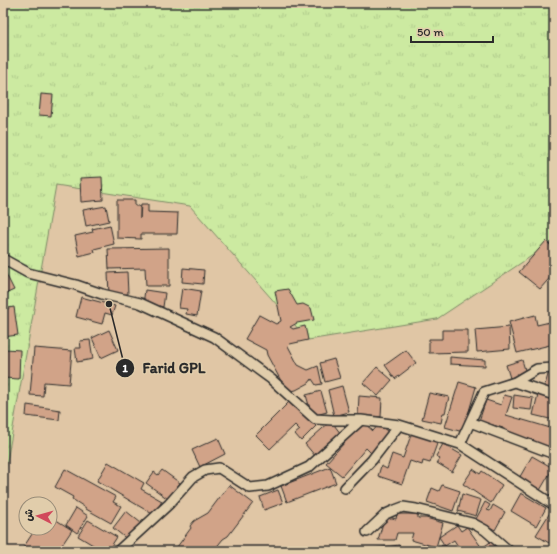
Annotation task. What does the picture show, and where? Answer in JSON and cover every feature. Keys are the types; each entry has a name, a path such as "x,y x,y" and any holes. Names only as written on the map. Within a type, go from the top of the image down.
{"street":[{"path":"3,259 28,273 140,303 214,337 270,379 315,419 360,420 399,425 460,444 554,505"},
{"path":"460,444 484,392 515,382 537,370 554,368"},
{"path":"515,382 554,394"},
{"path":"118,551 169,504 193,477 205,470 219,468 250,488 268,486 309,467 360,420"},
{"path":"470,422 554,454"},
{"path":"345,488 372,460 399,425"},
{"path":"367,532 386,514 403,507 472,522 485,530 509,551"}],"green space":[{"path":"3,3 554,3 554,241 437,319 308,340 190,206 56,185 3,484"}],"building":[{"path":"41,94 53,95 51,116 39,115"},
{"path":"102,177 103,200 81,202 80,178"},
{"path":"117,200 135,200 135,206 140,206 140,218 141,204 148,204 148,212 178,213 177,234 141,234 141,239 117,238"},
{"path":"106,206 109,221 86,226 83,210"},
{"path":"110,225 114,244 94,249 95,252 79,256 75,236 93,232 92,229"},
{"path":"546,241 554,249 554,273 540,289 519,272"},
{"path":"169,248 169,286 146,286 145,268 109,269 108,249"},
{"path":"183,268 204,270 203,284 182,282"},
{"path":"127,272 128,294 109,295 108,273"},
{"path":"6,274 14,290 3,295 3,275"},
{"path":"182,288 201,291 197,316 186,314 187,309 179,308"},
{"path":"288,289 297,305 303,304 311,308 314,320 297,323 290,327 293,329 305,326 308,340 290,344 288,346 298,365 308,370 318,366 322,384 316,385 312,379 309,383 296,390 287,392 267,355 266,350 245,339 259,315 276,324 281,321 275,291"},
{"path":"145,290 165,293 163,307 143,304"},
{"path":"81,297 115,306 112,315 105,313 102,324 76,317"},
{"path":"7,303 8,308 14,307 18,335 3,337 3,304"},
{"path":"535,315 537,325 554,321 554,344 517,353 509,322"},
{"path":"509,327 510,349 477,352 475,330"},
{"path":"109,330 118,350 101,358 92,338"},
{"path":"442,330 468,330 468,352 429,353 429,339 442,339"},
{"path":"90,340 93,359 77,362 75,348 81,348 80,341"},
{"path":"34,348 72,351 69,384 44,382 43,396 30,395"},
{"path":"5,349 20,350 19,379 3,378"},
{"path":"406,350 416,363 395,379 385,365"},
{"path":"450,357 485,360 485,366 450,364"},
{"path":"334,359 340,378 325,382 320,363"},
{"path":"522,360 526,373 510,378 506,365"},
{"path":"377,367 392,380 378,396 363,383"},
{"path":"549,371 554,372 554,392 544,389"},
{"path":"459,382 476,387 463,432 445,427"},
{"path":"342,386 349,412 334,416 328,390"},
{"path":"321,391 327,412 312,416 306,395"},
{"path":"429,393 449,397 441,423 422,419"},
{"path":"538,394 554,398 554,420 533,415"},
{"path":"504,395 512,397 506,415 554,429 554,451 502,432 503,428 479,421 486,400 501,405"},
{"path":"514,395 533,398 531,410 513,408"},
{"path":"359,396 382,398 381,417 358,415"},
{"path":"291,400 316,426 301,441 295,434 300,430 295,425 270,449 256,435"},
{"path":"27,405 60,410 59,420 26,416"},
{"path":"331,421 341,434 316,457 305,444"},
{"path":"363,422 373,431 379,424 389,433 371,453 366,448 342,476 326,463"},
{"path":"412,432 438,441 430,463 423,461 422,465 410,461 402,484 378,476 381,466 387,469 392,454 403,458"},
{"path":"218,438 225,454 200,467 192,450"},
{"path":"443,444 462,455 452,472 437,463 440,459 436,456"},
{"path":"532,456 553,468 539,492 518,480"},
{"path":"108,462 144,483 141,489 162,501 154,515 97,481"},
{"path":"330,467 336,483 287,502 281,486"},
{"path":"65,469 116,497 113,502 121,506 111,523 86,509 72,499 73,497 55,487"},
{"path":"473,469 480,474 482,471 502,485 491,503 463,484"},
{"path":"162,470 180,483 168,499 146,483 154,472 158,475"},
{"path":"229,485 253,503 228,536 223,539 215,549 216,551 174,551 191,528 190,526 194,521 208,513"},
{"path":"442,485 460,491 453,511 427,502 432,488 439,491"},
{"path":"278,490 283,503 264,510 260,497"},
{"path":"521,493 546,508 536,526 511,511"},
{"path":"462,494 481,500 476,516 458,511"},
{"path":"485,502 490,505 487,510 490,511 493,505 505,512 495,530 476,519"},
{"path":"76,508 88,516 77,533 66,525"},
{"path":"126,511 141,523 128,540 113,528"},
{"path":"551,511 554,513 554,546 536,535"},
{"path":"397,514 418,514 418,518 426,518 443,523 436,547 411,540 413,533 397,533 395,540 378,540 385,516 396,519"},
{"path":"88,520 117,537 108,551 103,551 78,536"},
{"path":"58,521 72,530 58,551 21,551 31,536 58,536"},
{"path":"457,525 461,531 467,527 482,548 493,540 500,551 461,551 454,540 445,546 439,537"},
{"path":"399,545 400,551 364,550"},
{"path":"442,545 447,547 445,551 439,551"},
{"path":"539,547 542,551 535,551"}],"place":[{"name":"Farid GPL","path":"109,304"}]}
